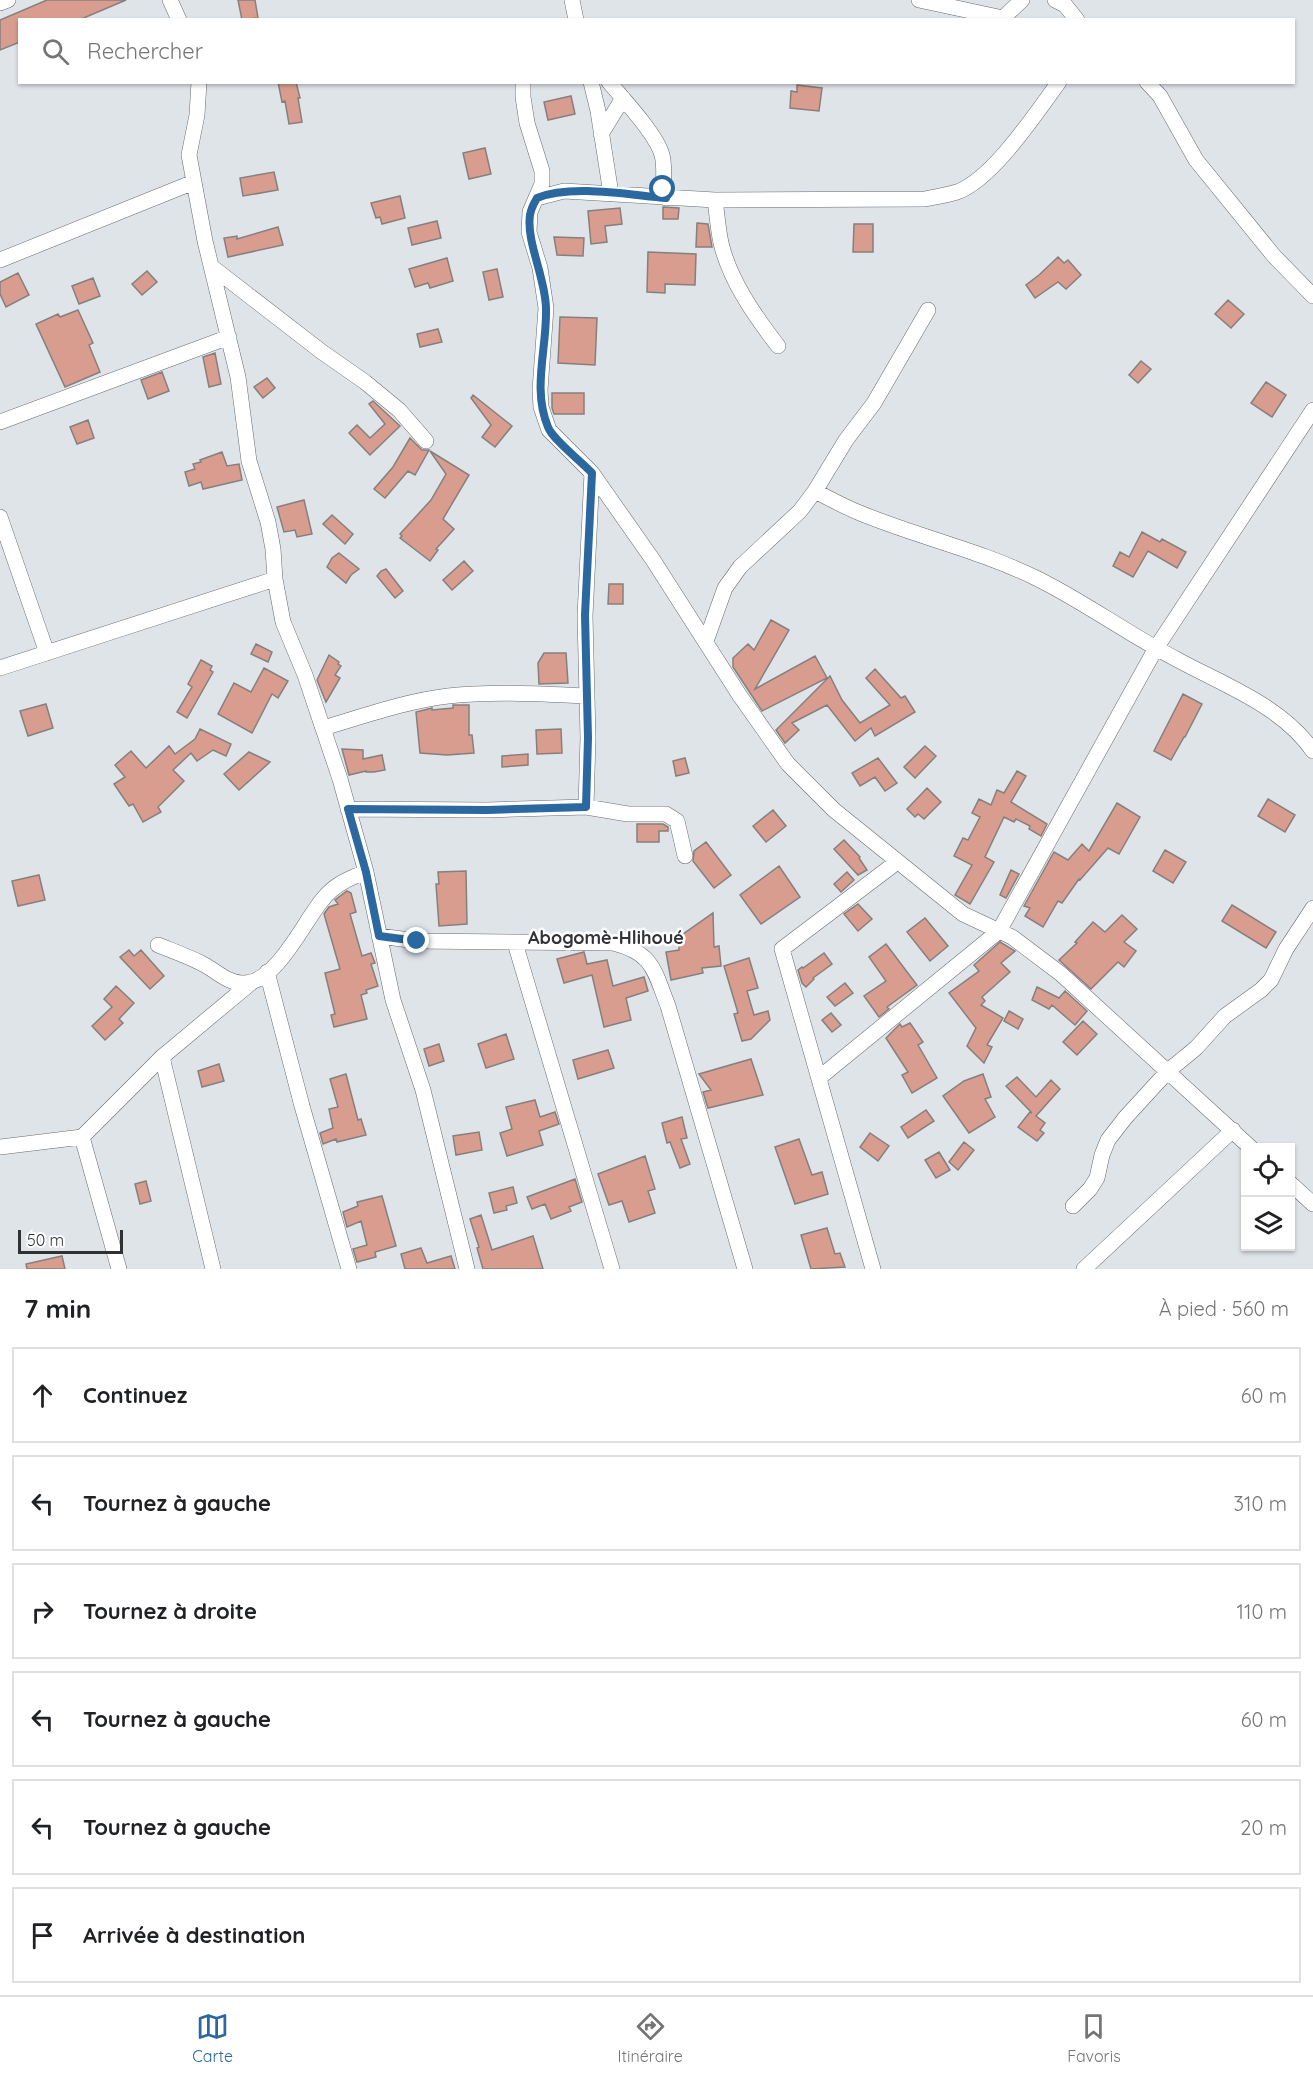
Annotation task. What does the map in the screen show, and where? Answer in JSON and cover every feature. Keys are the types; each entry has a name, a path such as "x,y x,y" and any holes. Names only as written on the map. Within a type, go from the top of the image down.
{"street":[{"path":"0,3 8,0"},
{"path":"170,0 178,18"},
{"path":"572,0 576,18"},
{"path":"919,0 1003,18 1022,0"},
{"path":"1055,0 1065,5 1075,18"},
{"path":"199,84 197,115 189,155 238,377 249,461 268,522 283,622 305,675 340,779 366,872 393,1000 423,1090 467,1269"},
{"path":"524,84 523,97 527,123 542,171 542,184 530,213 529,232 540,268 546,308 541,375 542,407 549,430 592,473 654,560 740,696 788,764 834,810 963,914 1012,937 1061,974 1246,1143"},
{"path":"591,84 611,194"},
{"path":"611,84 662,152 663,189 666,198"},
{"path":"537,198 564,191 714,200 925,199 958,191 979,178 1011,146 1058,84"},
{"path":"1150,84 1170,112 1196,160 1274,256 1313,296"},
{"path":"601,134 623,98"},
{"path":"0,260 194,182"},
{"path":"714,200 722,245 736,281 757,318 778,346"},
{"path":"212,267 322,352 365,382 399,410 426,441"},
{"path":"706,641 725,588 740,567 800,511 815,491 846,440 874,403 928,310"},
{"path":"0,422 229,337"},
{"path":"819,1078 999,931 1156,648 1313,410"},
{"path":"586,807 585,615 592,473"},
{"path":"815,491 858,513 978,553 1036,578 1156,648 1252,699 1290,725 1304,738 1313,751"},
{"path":"0,516 47,653"},
{"path":"0,668 275,579"},
{"path":"323,729 390,709 445,696 482,693 586,696"},
{"path":"348,809 487,810 586,807 628,814 672,816 677,821 685,856"},
{"path":"873,1269 782,949 897,862"},
{"path":"0,1147 82,1137 162,1057 252,982 273,968 286,953 323,898 347,879 366,872"},
{"path":"1073,1206 1090,1189 1097,1178 1108,1140 1125,1118 1168,1071 1196,1048 1225,1016 1271,980 1286,950 1313,908"},
{"path":"379,936 417,941 614,943 643,954 651,964 668,1006 745,1269"},
{"path":"515,943 612,1269"},
{"path":"158,945 198,961 229,980 242,983 252,982"},
{"path":"267,972 302,1106 349,1269"},
{"path":"162,1057 213,1269"},
{"path":"1084,1269 1233,1130"},
{"path":"82,1137 119,1269"},
{"path":"1295,1188 1313,1204"}],"building":[{"path":"47,0 126,0 84,18 18,18 18,43 0,50 0,20"},
{"path":"238,0 255,0 258,18 242,18"},
{"path":"278,84 296,84 302,122 289,124 285,101 282,102"},
{"path":"797,85 822,88 819,111 790,108 791,91 797,92"},
{"path":"571,96 575,114 548,120 544,102"},
{"path":"485,148 491,174 469,179 463,153"},
{"path":"274,172 278,190 243,196 240,178"},
{"path":"400,196 405,218 382,224 380,217 376,218 371,203"},
{"path":"663,207 679,208 678,219 663,219"},
{"path":"620,208 622,224 605,226 607,242 591,244 588,211"},
{"path":"437,221 441,238 412,245 408,228"},
{"path":"697,223 708,224 712,247 696,247"},
{"path":"854,224 873,224 873,252 853,252"},
{"path":"278,227 283,245 228,257 224,238 237,236 237,239"},
{"path":"554,237 584,238 583,256 557,255"},
{"path":"648,252 696,254 695,285 665,284 665,293 647,292"},
{"path":"1058,257 1064,263 1068,260 1081,275 1066,289 1058,282 1035,298 1026,285"},
{"path":"447,258 453,281 430,288 428,283 415,287 409,269"},
{"path":"497,269 503,297 489,300 483,272"},
{"path":"147,271 157,282 142,295 132,284"},
{"path":"18,273 29,295 6,307 0,294 0,282"},
{"path":"93,278 100,296 79,304 72,286"},
{"path":"1228,300 1244,314 1231,328 1215,314"},
{"path":"78,310 93,343 89,345 100,372 65,387 36,324 58,314 60,317"},
{"path":"560,317 597,318 595,365 558,363"},
{"path":"438,329 442,342 420,347 417,334"},
{"path":"215,353 221,384 209,387 203,357"},
{"path":"1141,361 1151,369 1138,383 1129,375"},
{"path":"162,372 169,391 148,399 141,380"},
{"path":"267,378 275,388 263,398 254,387"},
{"path":"1266,382 1286,395 1272,417 1251,403"},
{"path":"552,393 584,393 584,414 554,414"},
{"path":"473,395 512,426 495,447 482,437 491,425 471,398"},
{"path":"373,401 400,426 370,455 349,433 357,425 370,438 385,424 369,404"},
{"path":"88,420 94,438 77,444 70,427"},
{"path":"410,438 422,450 429,450 415,475 408,471 385,498 374,489 393,467"},
{"path":"430,451 469,475 443,519 454,529 436,549 438,550 430,561 400,538 402,536 400,534 431,500 446,474"},
{"path":"222,452 227,466 239,464 242,480 203,489 201,482 189,486 185,472 195,469 193,464 201,462 200,460"},
{"path":"304,500 312,534 297,537 295,530 284,532 277,507"},
{"path":"332,515 353,534 345,544 323,524"},
{"path":"1142,532 1160,542 1162,539 1186,552 1177,568 1148,551 1133,577 1113,566 1120,552 1129,557"},
{"path":"339,553 359,569 346,583 327,567 332,558"},
{"path":"464,561 473,571 452,590 443,580"},
{"path":"386,569 403,591 395,598 377,576"},
{"path":"609,584 623,584 623,604 608,604"},
{"path":"771,620 789,630 755,689 815,656 827,678 762,711 733,667 733,658 748,644 754,650"},
{"path":"256,644 272,652 268,662 251,654"},
{"path":"544,653 566,653 568,683 539,684 538,663"},
{"path":"329,655 341,666 335,675 340,678 326,702 317,680"},
{"path":"201,660 212,666 210,670 213,672 187,718 177,712 192,687 188,684"},
{"path":"264,668 288,681 278,698 272,694 252,733 218,714 234,683 251,692"},
{"path":"875,669 901,698 905,696 915,712 875,736 871,728 855,741 827,705 792,723 799,730 785,743 776,730 830,676 842,700 860,723 890,705 866,678"},
{"path":"1183,694 1202,704 1171,760 1154,751"},
{"path":"46,704 53,728 28,736 20,711"},
{"path":"453,705 469,705 469,735 472,735 474,753 447,755 420,753 416,712 432,708 432,710 453,708"},
{"path":"200,729 231,744 226,756 213,750 197,761 191,753 173,770 184,781 158,807 161,812 143,822 133,804 129,806 114,784 125,777 115,765 131,751 146,768 169,746 175,754 195,739"},
{"path":"561,729 562,753 537,754 536,730"},
{"path":"925,746 936,756 915,778 904,767"},
{"path":"342,749 363,750 363,759 382,755 385,770 349,775"},
{"path":"249,752 270,762 239,790 224,774"},
{"path":"528,754 528,765 502,767 502,756"},
{"path":"685,758 689,773 676,776 673,761"},
{"path":"878,758 897,783 885,791 875,777 860,786 852,773"},
{"path":"1017,771 1026,776 1011,802 1047,824 1041,836 1029,829 1030,826 1016,819 1014,822 1004,817 985,857 994,862 970,904 955,895 972,865 954,856 963,838 968,840 980,817 972,813 979,799 991,805 997,790 1004,793"},
{"path":"927,788 941,802 924,819 918,814 915,817 907,809"},
{"path":"1268,799 1295,815 1285,832 1258,816"},
{"path":"1117,803 1140,817 1119,854 1108,848 1079,879 1062,903 1058,901 1043,927 1025,916 1030,908 1024,906 1054,852 1068,860 1082,844 1089,851"},
{"path":"773,810 786,826 766,842 753,826"},
{"path":"637,824 663,824 668,827 668,831 659,831 659,842 637,842"},
{"path":"844,840 860,857 867,870 858,875 834,849"},
{"path":"706,842 731,875 714,888 693,861 694,851"},
{"path":"1165,850 1186,862 1173,883 1153,871"},
{"path":"779,866 800,897 761,924 740,895"},
{"path":"1011,870 1019,874 1006,898 1000,895"},
{"path":"466,871 467,924 439,926 436,884 439,884 438,872"},
{"path":"847,872 854,880 841,892 834,884"},
{"path":"39,875 45,900 18,906 12,881"},
{"path":"347,891 351,893 356,912 350,914 362,956 371,953 375,963 371,964 378,986 366,990 367,993 361,995 367,1019 334,1027 331,1015 335,1014 325,973 340,969 324,914 329,907 338,904 335,900"},
{"path":"858,904 872,919 858,931 844,914"},
{"path":"1232,905 1276,932 1266,948 1222,921"},
{"path":"713,913 714,947 719,946 721,966 702,968 703,973 671,980 666,952 679,950 679,937"},
{"path":"1122,915 1137,929 1124,942 1136,951 1124,967 1118,962 1091,989 1059,960 1077,943 1075,942 1093,922 1105,932"},
{"path":"925,918 948,946 930,961 907,932"},
{"path":"1000,942 1015,951 1001,963 1010,972 982,997 985,1001 981,1005 1003,1018 987,1045 992,1047 984,1063 967,1046 976,1028 949,993 979,971 974,965"},
{"path":"886,944 917,985 887,1007 889,1009 879,1017 864,996 886,981 869,957"},
{"path":"129,950 134,956 141,950 164,976 150,989 120,957"},
{"path":"584,952 587,964 607,960 613,986 644,977 648,991 626,998 631,1020 604,1027 592,975 564,983 557,959"},
{"path":"824,953 832,964 813,978 806,987 802,983 798,970"},
{"path":"749,958 758,988 747,991 754,1015 768,1011 770,1020 751,1039 742,1041 734,1014 738,1013 724,966"},
{"path":"845,983 853,993 835,1006 827,997"},
{"path":"116,986 134,1003 119,1019 123,1023 105,1040 92,1026 112,1007 104,999"},
{"path":"1037,987 1059,998 1065,991 1087,1011 1075,1025 1052,1005 1049,1009 1032,1000"},
{"path":"1009,1011 1023,1019 1018,1029 1004,1021"},
{"path":"831,1013 841,1025 832,1032 822,1020"},
{"path":"1083,1021 1097,1034 1077,1055 1063,1042"},
{"path":"910,1023 923,1042 918,1045 937,1078 912,1093 902,1075 908,1072 886,1038 900,1024 902,1027"},
{"path":"506,1034 514,1059 486,1068 478,1044"},
{"path":"439,1044 444,1061 429,1066 424,1049"},
{"path":"608,1050 614,1068 578,1079 573,1060"},
{"path":"751,1059 763,1095 708,1108 703,1092 711,1090 699,1074"},
{"path":"219,1064 224,1081 202,1087 198,1071"},
{"path":"346,1074 358,1120 361,1119 366,1135 337,1142 336,1139 323,1144 320,1133 333,1128 329,1109 338,1107 330,1079"},
{"path":"983,1074 991,1097 985,1099 995,1117 969,1133 943,1096 964,1081"},
{"path":"1017,1077 1036,1097 1051,1080 1060,1089 1036,1116 1045,1123 1040,1130 1044,1133 1037,1141 1018,1127 1030,1112 1032,1113 1006,1086"},
{"path":"535,1100 540,1117 555,1112 559,1124 539,1131 543,1145 507,1156 500,1133 512,1129 506,1107"},
{"path":"926,1110 934,1121 908,1138 901,1127"},
{"path":"682,1117 687,1138 681,1139 690,1164 680,1168 670,1142 667,1143 662,1123"},
{"path":"479,1132 482,1150 456,1155 453,1136"},
{"path":"870,1133 889,1146 878,1161 860,1147"},
{"path":"799,1139 812,1175 822,1172 828,1194 795,1204 775,1147"},
{"path":"964,1142 974,1150 958,1170 949,1162"},
{"path":"939,1152 950,1170 936,1178 925,1160"},
{"path":"645,1156 655,1189 648,1191 655,1213 629,1222 622,1201 609,1205 598,1174"},
{"path":"575,1179 582,1202 569,1207 571,1211 551,1219 545,1204 532,1209 527,1197"},
{"path":"146,1181 151,1201 140,1204 135,1184"},
{"path":"513,1187 517,1203 506,1206 507,1210 494,1213 489,1193"},
{"path":"382,1196 396,1246 375,1252 376,1257 357,1262 353,1249 367,1245 361,1221 347,1227 343,1212 358,1206 357,1202"},
{"path":"481,1215 492,1250 533,1236 543,1269 483,1269 470,1219"},
{"path":"827,1228 835,1254 840,1253 845,1267 811,1269 801,1235"},
{"path":"421,1248 427,1263 451,1256 455,1269 405,1269 401,1254"},
{"path":"62,1256 65,1269 27,1269 26,1264"}],"district":[{"name":"Abogomè-Hlihoué","path":"606,938"}],"route":[{"path":"417,941 379,936 366,872 348,809 487,810 586,807 588,738 585,615 592,473 549,430 542,407 540,390 546,308 540,268 529,232 530,213 537,198 546,194 564,191 666,198 663,189"}]}
